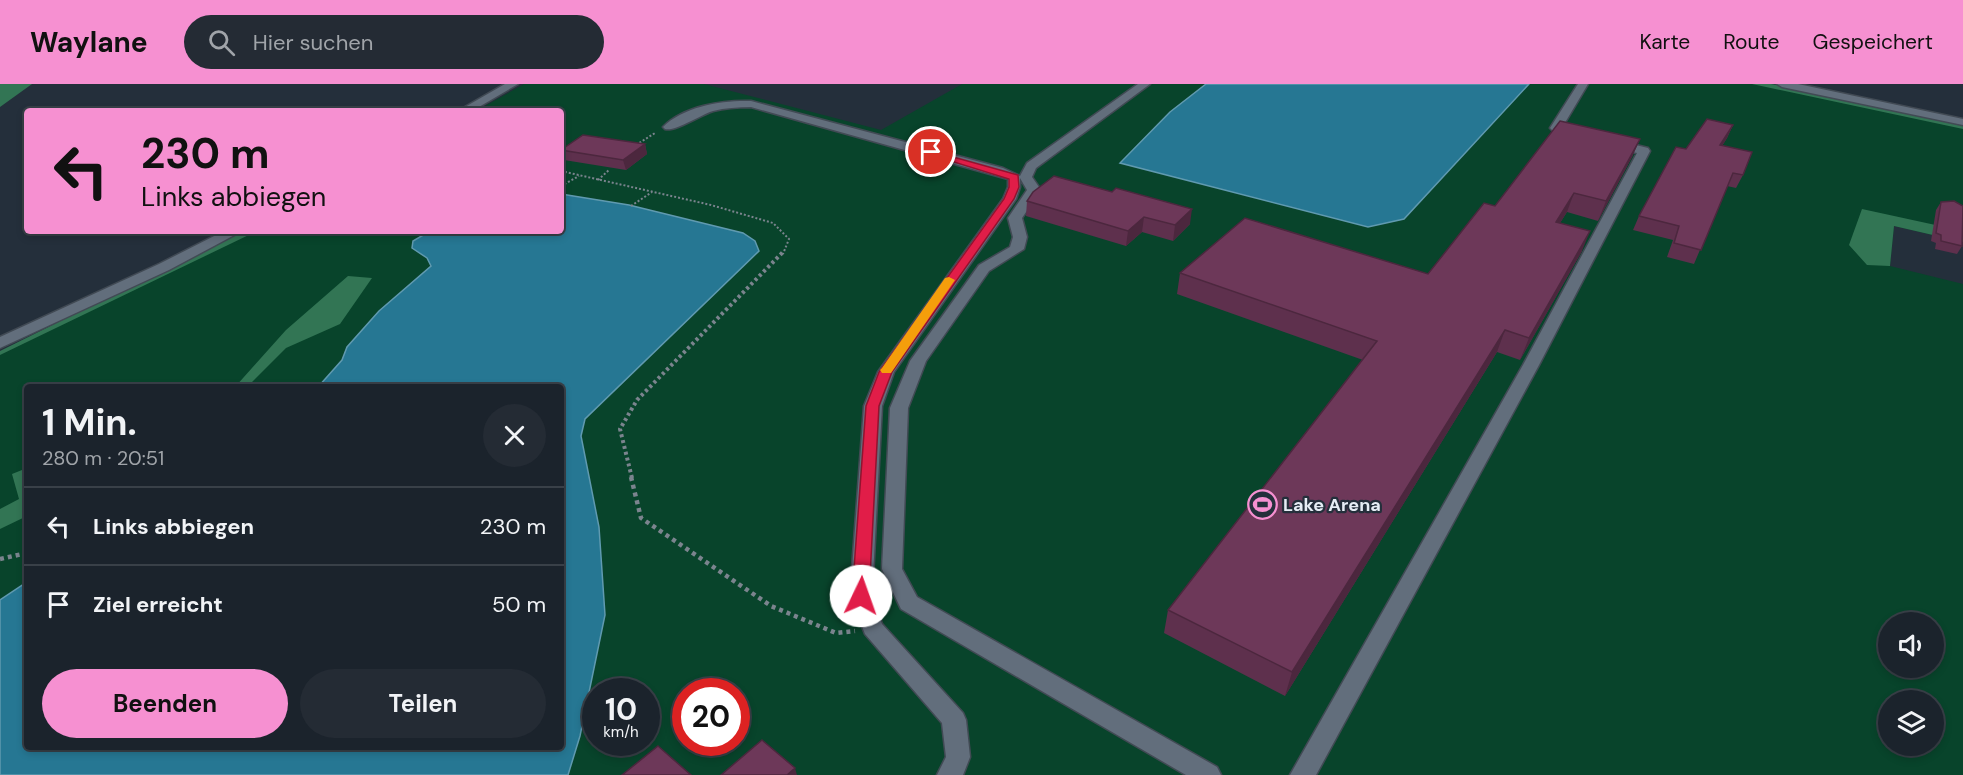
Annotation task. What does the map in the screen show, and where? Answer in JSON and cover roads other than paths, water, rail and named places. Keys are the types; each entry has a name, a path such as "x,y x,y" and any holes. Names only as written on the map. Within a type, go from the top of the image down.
{"street":[{"path":"469,108 513,84"},
{"path":"1145,84 1031,166 1026,177 1034,190 1015,218 1020,237 1017,249 984,268 918,361 899,408 891,569 909,603 1208,775"},
{"path":"1303,775 1532,365 1644,151 1556,128 1583,84"},
{"path":"1782,84 1963,122"},
{"path":"669,127 681,119 722,105 751,104 1014,177 1014,187 1009,199 885,372 873,406 861,596 873,628 954,720 958,757 950,775"},
{"path":"0,343 164,267 229,234"}],"water":[{"path":"1206,84 1529,84 1404,219 1368,227 1120,163 1170,112"},
{"path":"564,194 629,205 743,233 755,241 759,251 585,419 581,436 599,527 605,615 592,678 582,678 582,726 568,775 0,775 0,600 24,584 24,750 564,750 564,384 321,384 342,360 347,347 379,311 431,266 427,258 412,248 413,241 425,234 564,234"}],"place":[{"name":"Lake Arena","path":"1262,505"}]}
